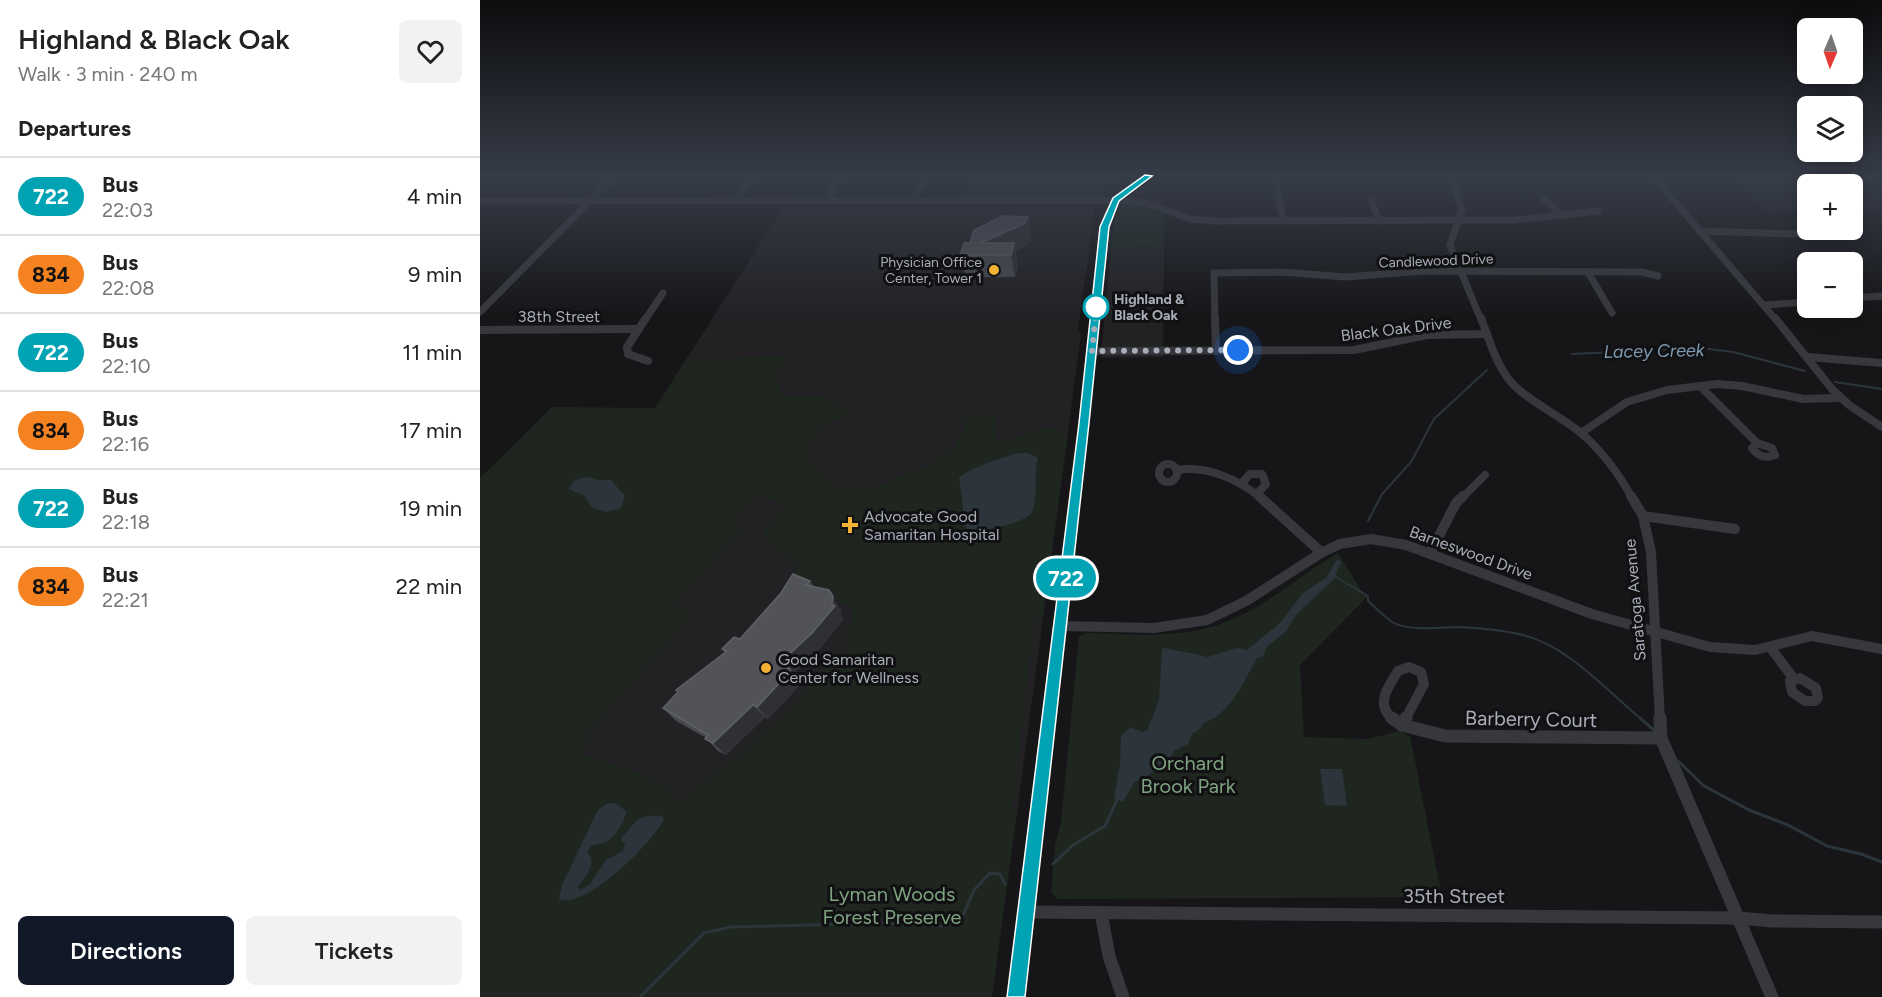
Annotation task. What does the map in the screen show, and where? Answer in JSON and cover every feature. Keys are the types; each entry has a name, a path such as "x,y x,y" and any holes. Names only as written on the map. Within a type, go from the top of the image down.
{"main road":[{"path":"1016,997 1061,626 1106,223"}],"street":[{"path":"480,312 569,223"},
{"name":"Saratoga Avenue","path":"1457,223 1450,245 1500,365 1512,383 1581,433 1617,472 1643,516 1651,552 1661,738 1772,997"},
{"path":"1692,223 1808,357 1838,398 1882,427"},
{"path":"1699,231 1797,234"},
{"name":"Candlewood Drive","path":"1216,351 1214,273 1282,272 1346,277 1406,272 1461,271 1642,272 1658,276"},
{"path":"1588,272 1612,313"},
{"path":"648,361 626,351 663,293"},
{"path":"1863,297 1882,296"},
{"path":"1764,305 1797,303"},
{"name":"38th Street","path":"480,330 639,329"},
{"name":"Black Oak Drive","path":"1092,351 1354,350 1427,335 1487,334"},
{"path":"1808,357 1882,363"},
{"path":"1581,433 1635,398 1660,391 1718,384 1742,386 1803,399 1838,398"},
{"path":"1700,386 1757,443"},
{"path":"1178,470 1209,472 1242,483 1258,493 1322,553"},
{"path":"1242,483 1248,475 1262,474 1266,484 1258,493"},
{"path":"1430,553 1456,503 1485,474"},
{"path":"1643,516 1735,530"},
{"name":"Barneswood Drive","path":"1061,626 1160,627 1204,622 1241,606 1322,553 1348,542 1365,539 1391,541 1430,553 1592,614 1728,649 1755,650 1812,636 1882,649"},
{"path":"1770,647 1794,679"},
{"path":"1409,667 1421,672 1424,684 1402,725 1384,711 1383,697 1398,671 1409,667"},
{"name":"Barberry Court","path":"1402,725 1445,736 1661,738"},
{"name":"35th Street","path":"1026,912 1882,921"},
{"path":"1101,913 1107,954 1123,997"}],"shaded area":[{"name":"Advocate Good Samaritan Hospital","path":"773,223 1093,223 1078,330 1081,334 1017,813 480,815 480,717 790,358 687,358"},
{"path":"1164,247 1163,357 1101,358 1111,248"},
{"path":"1019,453 1028,453 1038,458 1035,500 1031,514 1000,527 968,530 962,522 963,506 959,478 978,467"},
{"path":"587,477 611,480 625,496 621,508 607,512 592,508 585,496 569,489 575,480"},
{"path":"1337,559 1342,562 1336,577 1295,616 1286,631 1267,647 1263,656 1257,658 1240,690 1223,711 1192,734 1188,744 1174,751 1166,765 1134,783 1123,802 1114,798 1120,764 1121,736 1130,727 1142,732 1148,729 1159,700 1162,649 1208,657 1237,648 1247,650 1280,623 1303,593 1327,577"},
{"path":"1320,769 1342,769 1347,806 1325,805"},
{"path":"615,803 626,811 624,819 611,839 605,843 593,845 589,849 588,853 592,862 578,887 580,890 590,884 606,860 623,851 625,843 621,841 622,837 636,821 652,816 662,816 664,819 634,857 601,884 571,900 559,899 562,885 598,810 606,804"}],"green space":[{"path":"1114,223 1165,223 1164,247 1111,248"},
{"name":"Lyman Woods Forest Preserve","path":"791,357 774,377 781,383 778,393 794,397 821,396 829,401 843,404 843,408 851,413 849,416 820,428 804,456 834,487 867,491 933,463 956,446 960,433 966,429 964,419 969,416 996,416 998,421 993,426 997,431 996,441 1047,428 1055,428 1055,434 1068,435 1043,615 1034,620 1012,812 1017,813 992,997 480,997 480,478 552,407 655,408 687,358","holes":["756,496 789,504 762,534 797,565 798,572 795,579 820,586 829,597 849,605 852,612 845,654 842,659 836,659 819,671 788,713 756,739 740,756 716,771 684,801 672,802 671,792 665,789 667,784 582,753 592,741 584,737 694,613 672,605 742,529 733,520"]},
{"name":"Orchard Brook Park","path":"1338,553 1364,595 1368,596 1300,665 1304,737 1368,739 1399,731 1410,736 1442,897 1058,899 1051,893 1055,844 1061,823 1079,636 1088,633 1148,635 1207,628 1259,606"}],"building":[{"path":"989,223 1025,223 980,243 1014,243 1011,255 960,255 964,243 970,243 974,230"},
{"name":"Good Samaritan Center for Wellness","path":"793,574 810,581 806,585 829,590 833,596 832,604 835,606 812,633 780,663 790,669 790,672 757,707 753,705 713,743 705,739 708,735 663,708 678,692 676,690 727,651 722,649 734,637 740,639 781,593"}],"waterway":[{"name":"Lacey Creek","path":"1572,354 1701,348 1733,352 1805,371"},
{"name":"Lacey Creek","path":"1368,521 1382,494 1411,462 1434,419 1487,370"},
{"name":"Lacey Creek","path":"1835,382 1882,389"},
{"path":"1336,577 1368,596 1368,601 1392,622 1399,625 1416,628 1490,629 1537,639 1570,658 1642,720"},
{"path":"1640,718 1655,731"},
{"path":"1678,761 1704,786 1749,810 1788,825 1827,846 1861,854 1882,862"},
{"name":"Lacey Creek","path":"1053,864 1073,845 1105,826 1117,800"},
{"name":"Lacey Creek","path":"640,997 704,933 731,927 883,923 945,926 961,920 974,890 990,873 1000,874 1005,884"}],"bus line":[{"name":"722","path":"1016,997 1061,626 1105,223"}],"place":[{"name":"Physician Office Center, Tower 1","path":"994,270"},
{"name":"Highland & Black Oak","path":"1096,307"},
{"name":"Advocate Good Samaritan Hospital","path":"850,525"},
{"name":"Good Samaritan Center for Wellness","path":"766,668"}],"route":[{"path":"1096,307 1097,302 1092,351 1238,350"}]}
